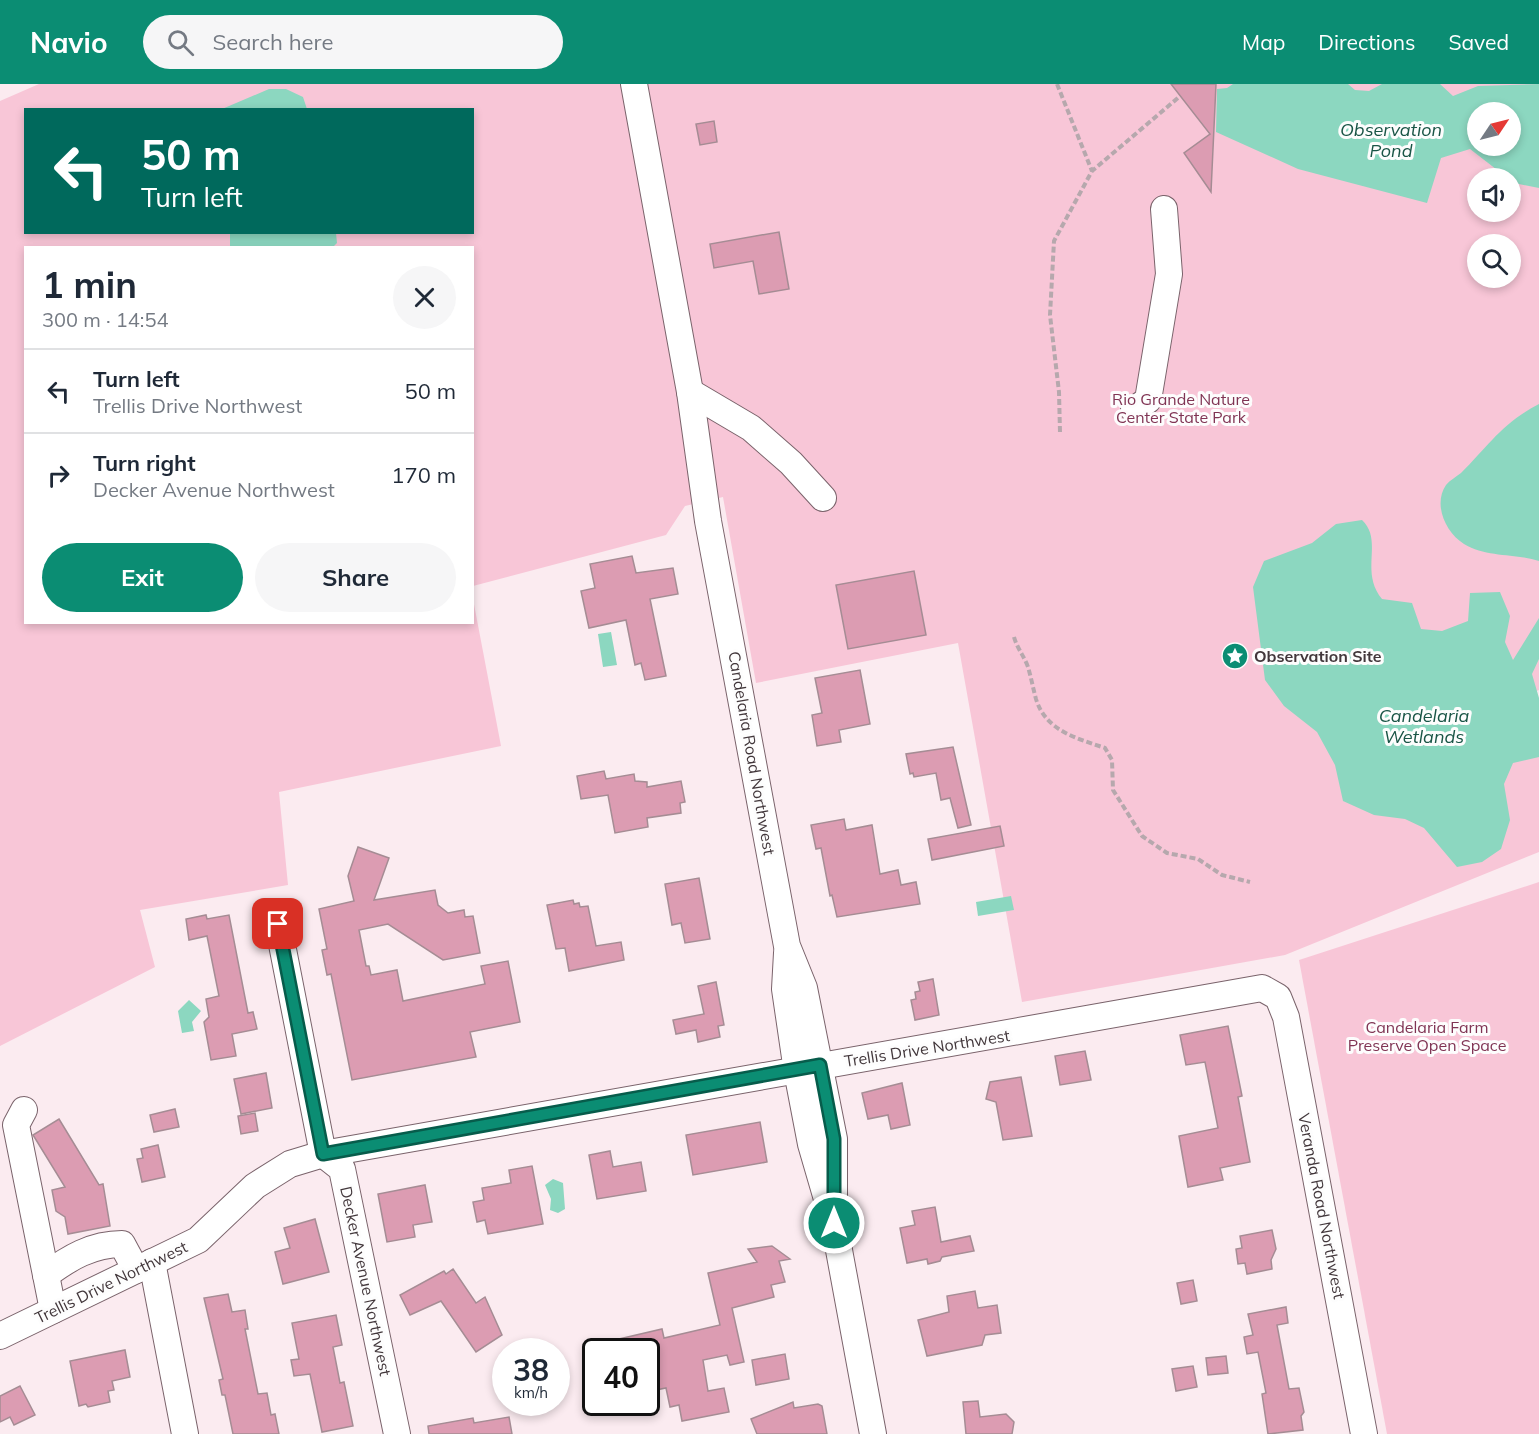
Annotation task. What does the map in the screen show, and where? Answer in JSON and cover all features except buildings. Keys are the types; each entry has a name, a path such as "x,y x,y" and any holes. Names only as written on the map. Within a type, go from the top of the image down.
{"street":[{"name":"Candelaria Road Northwest","path":"634,84 690,392 708,521 717,559 787,946 785,989 809,1068 811,1144 834,1223 873,1434"},
{"path":"1134,410 1148,400 1166,308 1169,274 1164,209"},
{"path":"690,392 751,428 791,463 823,498"},
{"path":"278,924 323,1154"},
{"name":"Trellis Drive Northwest","path":"0,1336 198,1240 255,1186 290,1164 323,1154 1262,988"},
{"name":"Veranda Road Northwest","path":"1262,988 1278,998 1286,1017 1364,1434"},
{"path":"24,1110 16,1125 53,1310"},
{"name":"Decker Avenue Northwest","path":"323,1154 342,1169 397,1434"},
{"path":"46,1275 72,1256 105,1245 122,1245 144,1266 185,1434"}],"path":[{"path":"1057,84 1092,171"},
{"path":"1060,432 1059,392 1050,315 1054,241 1092,171 1179,97"},
{"path":"1014,637 1018,652 1027,664 1044,717 1058,730 1105,748 1112,760 1113,790 1134,826 1151,844 1167,853 1198,859 1221,875 1250,882"}],"green space":[{"name":"Rio Grande Nature Center State Park","path":"39,84 1539,84 1539,690 1517,699 1539,727 1539,852 1285,955 1022,1002 958,643 756,683 723,497 685,506 666,535 474,586 474,246 24,246 24,624 474,624 474,604 501,746 279,792 288,885 140,910 155,967 0,1046 0,101"},
{"name":"Candelaria Farm Preserve Open Space","path":"1539,882 1539,1434 1387,1434 1299,960"}],"water":[{"name":"Observation Pond","path":"1233,84 1348,84 1355,90 1369,91 1382,84 1440,84 1453,96 1478,86 1539,84 1539,188 1521,184 1521,168 1495,168 1479,156 1521,156 1521,102 1467,102 1467,150 1441,158 1427,203 1298,169 1216,132 1217,89 1227,88"},
{"path":"269,89 286,89 303,97 307,108 224,108"},
{"path":"230,234 336,234 337,243 334,246 230,246"},
{"path":"1539,404 1539,561 1482,551 1464,544 1451,532 1443,517 1442,492 1446,485 1461,473 1505,427"},
{"name":"Candelaria Wetlands","path":"1362,520 1371,537 1371,567 1375,588 1382,599 1412,603 1421,629 1442,631 1468,621 1470,593 1500,592 1510,616 1505,642 1513,660 1539,618 1539,659 1532,674 1539,698 1539,757 1513,763 1504,784 1510,820 1501,849 1482,862 1457,867 1424,828 1405,819 1374,815 1343,801 1335,765 1317,732 1284,706 1265,680 1253,587 1264,561 1312,543 1336,524"},
{"path":"611,632 617,665 603,667 598,634"},
{"path":"1011,896 1014,910 978,916 976,902"},
{"path":"189,1000 201,1011 192,1022 194,1031 182,1033 178,1011"},
{"path":"553,1179 563,1183 565,1209 558,1213 550,1210 551,1199 545,1185"}],"place":[{"name":"Observation Site","path":"1235,656"}],"route":[{"path":"278,924 323,1154 797,1071 820,1065 834,1139 834,1223"}]}
